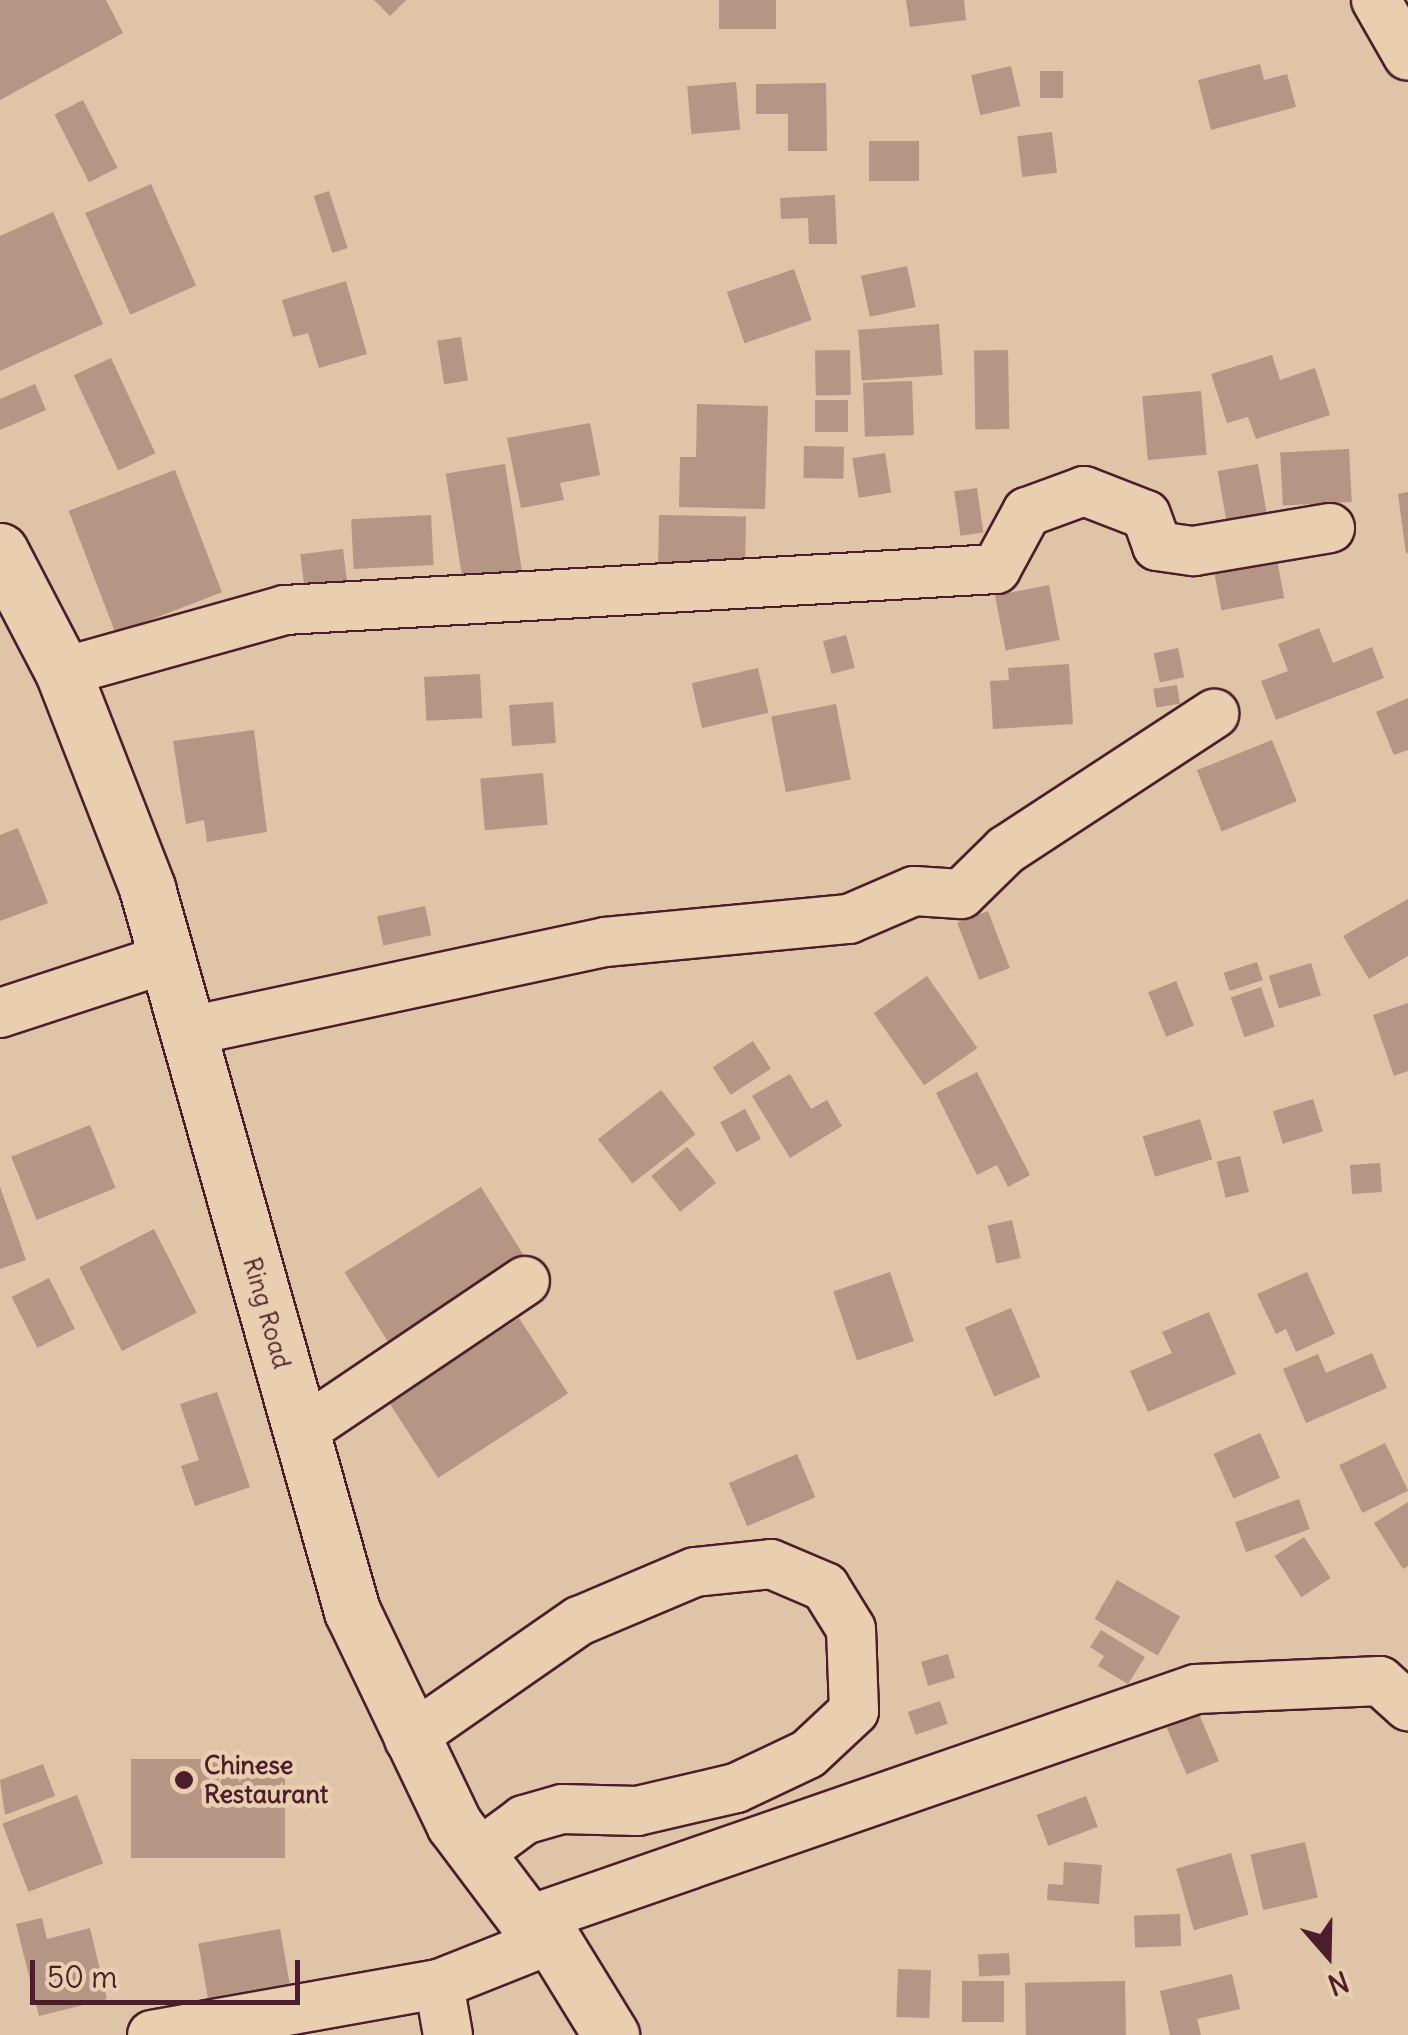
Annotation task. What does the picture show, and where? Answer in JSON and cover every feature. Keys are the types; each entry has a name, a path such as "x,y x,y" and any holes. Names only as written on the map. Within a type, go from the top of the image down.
{"main road":[{"name":"Ring Road","path":"0,550 63,672 168,958 352,1611 409,1739 478,1854 540,1930 611,2035"}],"street":[{"path":"1376,0 1408,56"},
{"path":"63,672 285,610 996,569 1028,512 1084,492 1146,515 1157,546 1194,551 1330,528"},
{"path":"190,1031 605,942 849,920 914,891 962,894 1006,850 1214,714"},
{"path":"0,1013 168,958"},
{"path":"301,1432 526,1281"},
{"path":"409,1739 579,1621 696,1572 771,1564 825,1587 842,1615 850,1629 854,1711 808,1754 736,1788 637,1812 562,1809 524,1820 478,1854"},
{"path":"152,2035 439,1984 540,1930 1196,1689 1399,1681"},
{"path":"439,1984 448,2035"}],"building":[{"path":"0,0 106,0 123,33 0,100"},
{"path":"374,0 406,0 390,16"},
{"path":"719,0 776,0 776,29 719,29"},
{"path":"906,0 964,0 966,20 910,27"},
{"path":"1260,64 1264,80 1287,74 1296,107 1211,130 1198,80"},
{"path":"1011,66 1020,106 980,115 971,75"},
{"path":"1040,71 1063,71 1063,98 1040,98"},
{"path":"736,82 740,130 691,134 687,86"},
{"path":"826,83 827,151 788,151 788,114 756,114 756,84"},
{"path":"83,100 118,168 89,182 54,115"},
{"path":"1052,132 1057,173 1022,177 1017,136"},
{"path":"869,141 919,141 919,181 869,181"},
{"path":"151,184 196,285 130,315 85,213"},
{"path":"329,191 348,248 332,253 314,196"},
{"path":"835,195 837,244 809,244 808,218 781,219 780,198"},
{"path":"53,212 103,324 0,371 0,236"},
{"path":"907,266 916,307 870,317 861,276"},
{"path":"794,269 812,320 744,343 727,292"},
{"path":"346,281 367,354 319,368 308,333 293,337 282,300"},
{"path":"939,324 943,375 862,381 858,330"},
{"path":"461,337 468,380 444,384 437,341"},
{"path":"850,350 851,395 816,396 815,351"},
{"path":"1008,350 1009,429 975,430 974,351"},
{"path":"1272,355 1280,380 1315,368 1330,415 1256,439 1248,417 1227,423 1211,374"},
{"path":"111,358 155,453 118,470 74,375"},
{"path":"912,381 914,435 865,437 863,383"},
{"path":"35,384 46,410 0,430 0,399"},
{"path":"1201,391 1207,455 1148,460 1142,396"},
{"path":"815,400 848,400 848,432 815,432"},
{"path":"697,404 768,406 765,509 679,507 680,457 696,457"},
{"path":"590,423 600,475 560,483 564,500 521,508 507,438"},
{"path":"804,446 844,447 843,479 803,478"},
{"path":"1349,449 1352,502 1283,506 1280,453"},
{"path":"885,453 891,493 859,498 852,458"},
{"path":"505,464 522,572 463,581 446,473"},
{"path":"1258,464 1268,523 1228,530 1218,471"},
{"path":"175,470 222,592 116,633 69,511"},
{"path":"977,488 983,533 960,536 954,491"},
{"path":"1408,492 1408,553 1406,553 1398,494"},
{"path":"431,515 434,565 354,569 351,519"},
{"path":"659,515 746,517 745,575 658,573"},
{"path":"343,549 347,583 304,588 300,554"},
{"path":"1275,550 1284,598 1222,610 1212,562"},
{"path":"1049,585 1060,640 1006,650 995,595"},
{"path":"1319,628 1333,663 1372,647 1384,678 1276,720 1261,681 1288,671 1278,644"},
{"path":"846,635 855,668 832,674 823,641"},
{"path":"1178,648 1184,677 1160,683 1154,653"},
{"path":"1069,664 1073,724 993,729 990,681 1009,680 1008,668"},
{"path":"758,668 768,713 702,728 692,683"},
{"path":"480,674 482,718 426,721 424,677"},
{"path":"1177,685 1180,704 1156,708 1153,689"},
{"path":"1408,698 1408,750 1394,755 1376,712"},
{"path":"553,702 556,743 512,746 509,705"},
{"path":"836,704 851,780 786,792 771,717"},
{"path":"254,730 267,832 207,842 204,820 186,824 173,741"},
{"path":"1272,740 1297,801 1222,832 1197,770"},
{"path":"543,773 548,825 485,830 480,778"},
{"path":"18,828 48,903 0,921 0,835"},
{"path":"1408,899 1408,956 1369,979 1343,936"},
{"path":"425,906 431,935 383,946 377,916"},
{"path":"988,911 1010,968 979,980 957,923"},
{"path":"1257,962 1263,980 1230,991 1224,973"},
{"path":"1311,963 1321,996 1279,1008 1269,976"},
{"path":"927,976 977,1048 924,1085 874,1013"},
{"path":"1176,981 1194,1026 1166,1037 1148,992"},
{"path":"1261,987 1275,1027 1244,1037 1231,997"},
{"path":"1408,1003 1408,1071 1394,1076 1373,1015"},
{"path":"753,1041 771,1069 731,1095 713,1067"},
{"path":"977,1072 1030,1175 1008,1187 997,1165 977,1175 936,1093"},
{"path":"790,1074 811,1109 827,1100 842,1126 790,1158 752,1096"},
{"path":"661,1090 695,1134 632,1183 598,1139"},
{"path":"1313,1099 1323,1132 1283,1144 1273,1111"},
{"path":"745,1109 761,1139 736,1152 720,1122"},
{"path":"1200,1119 1212,1159 1155,1177 1143,1137"},
{"path":"90,1125 115,1188 37,1220 11,1157"},
{"path":"687,1147 716,1183 680,1212 651,1176"},
{"path":"1240,1156 1249,1192 1226,1198 1217,1162"},
{"path":"1380,1163 1382,1192 1352,1194 1350,1165"},
{"path":"0,1187 26,1260 0,1269"},
{"path":"481,1187 527,1261 391,1346 344,1272"},
{"path":"1012,1220 1021,1258 996,1264 988,1226"},
{"path":"154,1229 197,1313 122,1351 79,1267"},
{"path":"890,1272 914,1341 857,1361 833,1292"},
{"path":"1307,1272 1335,1334 1296,1352 1286,1329 1276,1334 1257,1294"},
{"path":"49,1278 75,1329 37,1348 12,1297"},
{"path":"1011,1308 1040,1377 994,1397 965,1328"},
{"path":"1209,1312 1236,1374 1148,1412 1130,1371 1172,1353 1162,1332"},
{"path":"519,1318 568,1393 438,1478 389,1402"},
{"path":"1372,1353 1387,1388 1306,1423 1283,1369 1318,1354 1326,1373"},
{"path":"217,1392 250,1487 195,1506 181,1466 199,1460 180,1404"},
{"path":"1260,1433 1280,1478 1233,1499 1213,1454"},
{"path":"1385,1443 1408,1491 1362,1513 1339,1465"},
{"path":"797,1454 815,1497 747,1526 729,1483"},
{"path":"1299,1499 1310,1529 1246,1552 1235,1522"},
{"path":"1408,1502 1408,1566 1403,1569 1374,1523"},
{"path":"1304,1537 1331,1578 1301,1597 1275,1556"},
{"path":"1117,1580 1180,1616 1158,1655 1094,1619"},
{"path":"1101,1630 1145,1657 1128,1684 1098,1666 1104,1656 1090,1647"},
{"path":"948,1654 955,1678 928,1686 921,1662"},
{"path":"940,1701 948,1724 916,1735 908,1712"},
{"path":"1199,1714 1219,1761 1187,1775 1167,1728"},
{"path":"131,1759 285,1759 285,1858 131,1858"},
{"path":"43,1764 55,1796 5,1815 0,1780"},
{"path":"77,1795 103,1863 28,1892 2,1824"},
{"path":"1086,1796 1098,1827 1048,1846 1037,1815"},
{"path":"1305,1842 1318,1898 1263,1910 1250,1855"},
{"path":"1231,1853 1249,1915 1194,1930 1176,1869"},
{"path":"1064,1862 1102,1865 1099,1904 1047,1900 1048,1884 1063,1885"},
{"path":"1180,1914 1181,1946 1135,1948 1134,1916"},
{"path":"42,1918 47,1939 90,1928 107,1999 39,2016 16,1924"},
{"path":"280,1929 291,1990 209,2004 198,1943"},
{"path":"1009,1953 1010,1975 979,1977 978,1955"},
{"path":"898,1969 931,1970 929,2018 896,2017"},
{"path":"1232,1974 1240,2009 1197,2019 1201,2035 1170,2035 1160,1991"},
{"path":"962,1981 1004,1981 1004,2022 962,2022"},
{"path":"1125,1981 1126,2035 1026,2035 1025,1983"}],"place":[{"name":"Chinese Restaurant","path":"184,1780"}]}
